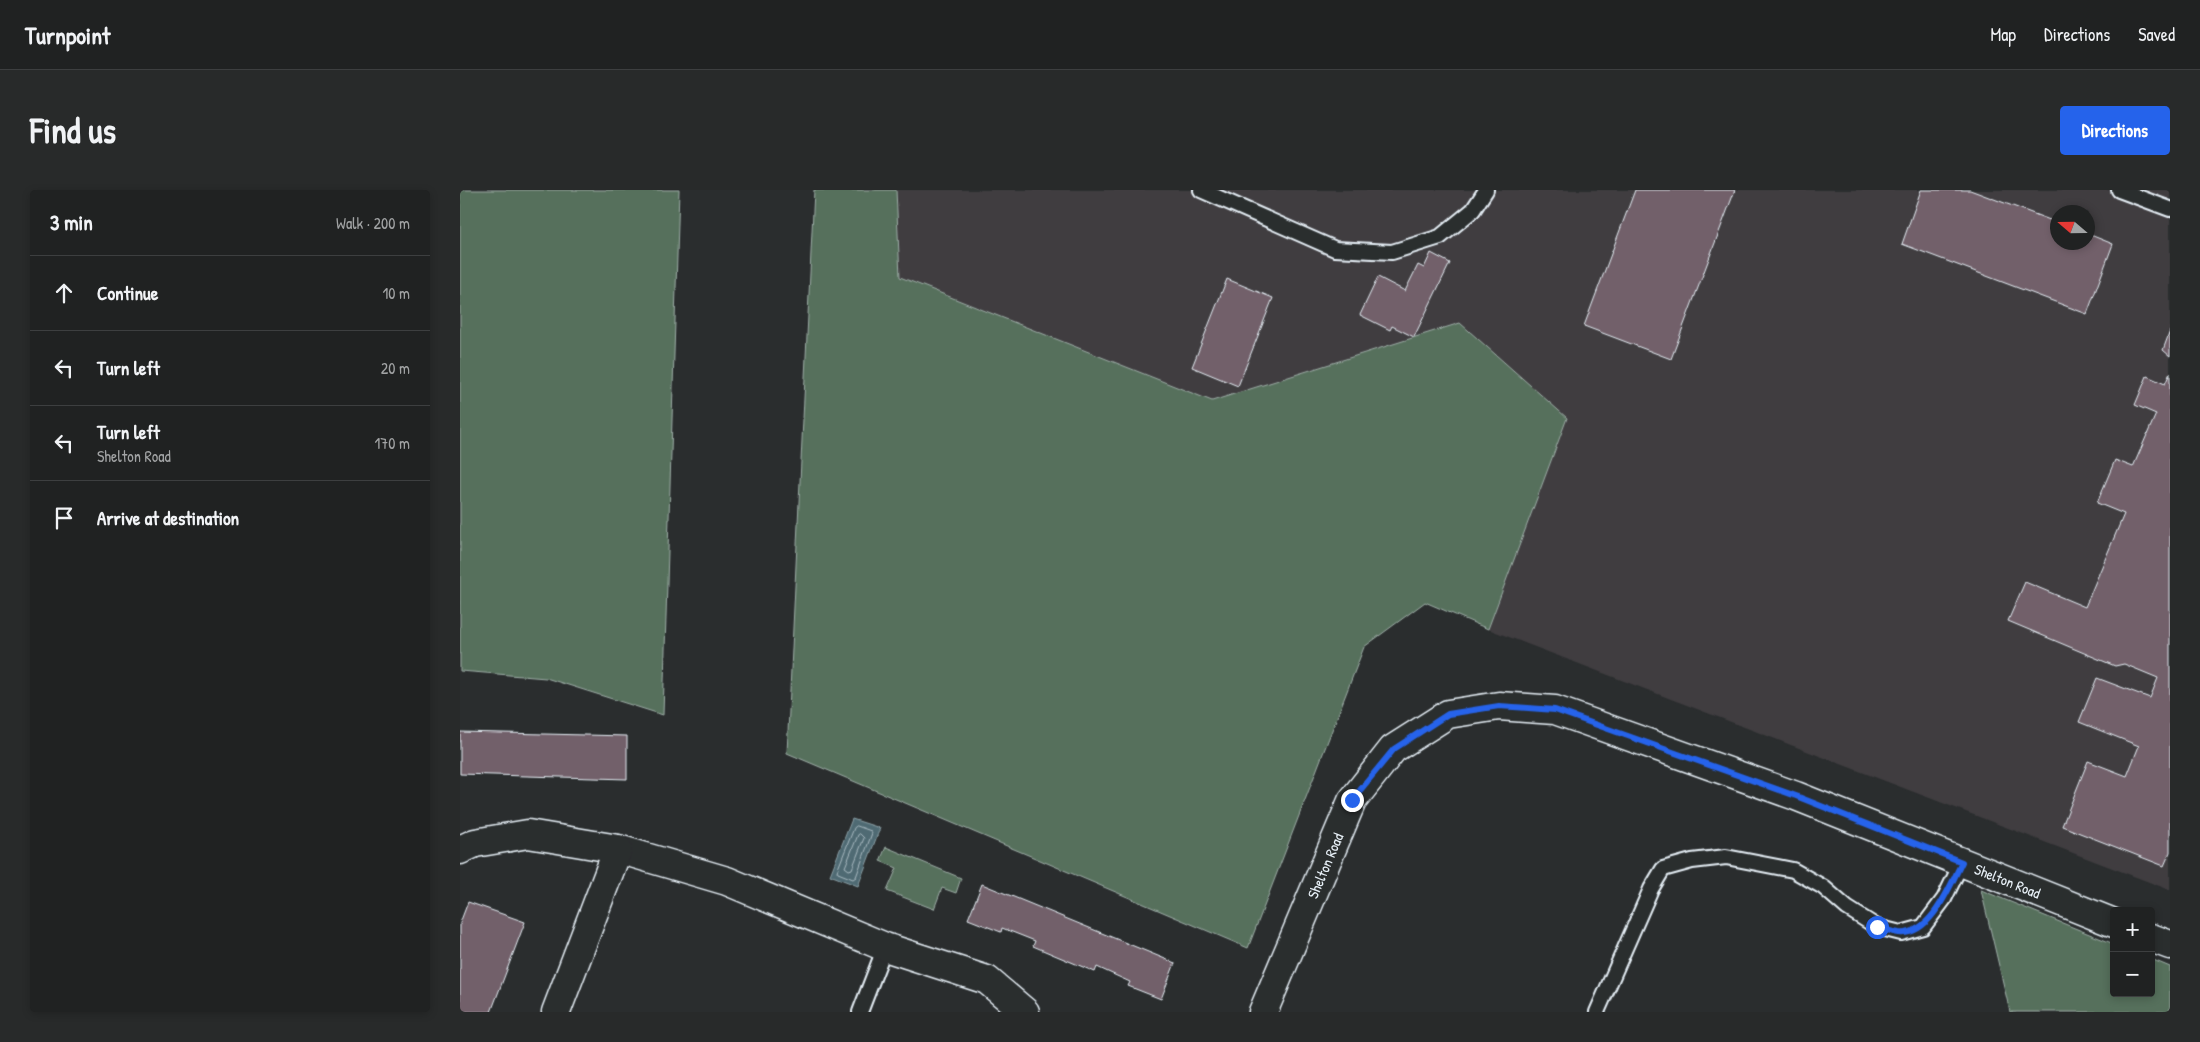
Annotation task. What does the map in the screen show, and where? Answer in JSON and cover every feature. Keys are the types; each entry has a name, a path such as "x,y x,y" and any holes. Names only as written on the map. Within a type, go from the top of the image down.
{"street":[{"name":"Shelton Road","path":"1263,1012 1352,800 1394,749 1448,714 1499,706 1555,710 1796,796 2110,921"},
{"path":"460,850 475,843 528,834 618,849 727,881 885,947 987,980 1025,1012"},
{"path":"556,1012 618,849"},
{"path":"2155,939 2170,945"}],"lane":[{"path":"1201,190 1335,249 1392,252 1440,236 1473,210 1486,190"},
{"path":"2119,190 2170,209"},
{"path":"1597,1012 1650,889 1664,868 1692,861 1726,857 1793,870 1823,886 1847,908 1877,927 1901,933 1923,927 1944,899 1962,862"},
{"path":"860,1012 885,947"}],"shaded area":[{"path":"896,190 2170,190 2170,890 1488,629 1567,418 1460,323 1212,401 900,277"}],"green space":[{"path":"460,190 679,190 663,715 546,678 460,671"},
{"path":"814,190 896,190 900,277 1212,401 1460,323 1567,418 1488,629 1425,602 1364,647 1248,948 787,753"},
{"path":"886,847 961,878 956,893 942,888 934,909 887,891 897,868 880,861"},
{"path":"1981,890 2110,942 2110,997 2155,997 2155,961 2170,967 2170,1012 2010,1012"}],"water":[{"path":"852,819 880,828 858,886 830,875"}],"building":[{"path":"1635,190 1735,190 1671,359 1584,326"},
{"path":"1921,190 1970,190 2050,220 2050,250 2095,250 2095,237 2113,244 2087,314 1902,244"},
{"path":"1431,253 1450,263 1414,337 1392,326 1390,330 1360,315 1378,277 1405,291 1418,265 1424,268"},
{"path":"1227,279 1273,298 1238,386 1192,367"},
{"path":"2170,331 2170,356 2163,350"},
{"path":"2170,373 2170,852 2164,866 2062,826 2088,761 2127,776 2139,746 2079,722 2097,678 2150,698 2158,678 2124,664 2115,666 2008,621 2025,582 2085,607 2124,514 2097,503 2115,460 2133,467 2156,414 2135,405 2147,376 2165,384"},
{"path":"460,732 627,736 627,779 460,774"},
{"path":"982,884 1175,963 1161,999 1128,986 1130,982 1097,967 1095,972 1033,946 1035,941 1002,928 1001,932 968,919"},
{"path":"468,902 525,922 491,1012 460,1012 460,923"}],"route":[{"path":"1352,800 1394,749 1448,714 1499,706 1555,710 1796,796 1962,862 1944,899 1923,927 1901,933 1877,927"}]}
